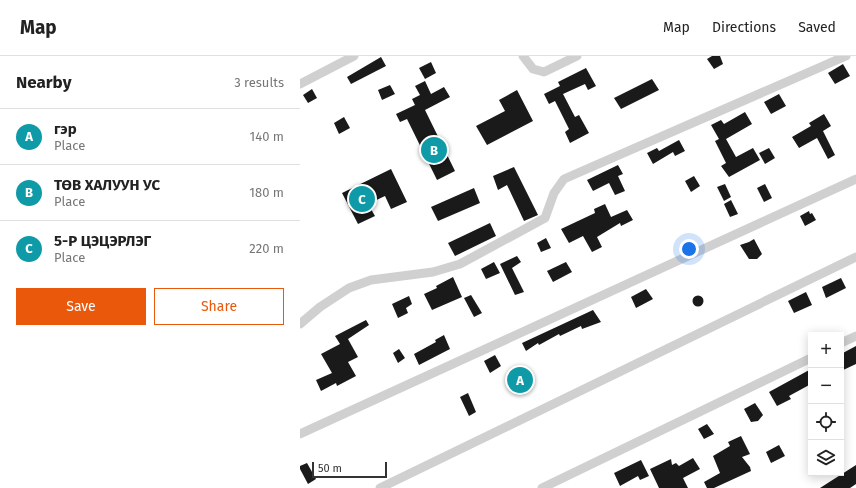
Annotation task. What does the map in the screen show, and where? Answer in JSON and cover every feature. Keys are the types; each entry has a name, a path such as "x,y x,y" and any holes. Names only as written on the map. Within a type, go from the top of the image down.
{"street":[{"path":"300,84 354,56"},
{"path":"523,56 533,69 544,72 577,56"},
{"path":"300,324 320,307 350,288 371,280 433,272 460,264 545,218 554,193 564,179 846,56"},
{"path":"300,434 856,179"},
{"path":"380,488 856,257"},
{"path":"844,342 856,336"},
{"path":"542,488 808,359"}],"building":[{"path":"712,56 720,56 723,64 714,69 707,59"},
{"path":"381,57 386,66 351,84 347,77"},
{"path":"431,62 436,73 425,79 419,68"},
{"path":"843,64 850,76 835,84 828,73"},
{"path":"586,68 596,86 588,90 585,84 563,94 575,117 579,115 589,133 570,143 565,132 569,129 555,101 549,104 544,94 560,86 558,82"},
{"path":"652,79 659,90 621,109 614,98"},
{"path":"425,81 431,94 444,87 450,97 425,110 455,171 437,180 407,119 400,122 396,114 415,105 412,99 420,95 415,86"},
{"path":"390,85 395,94 382,100 378,90"},
{"path":"312,89 317,98 308,103 303,95"},
{"path":"517,90 533,121 487,145 476,126 505,111 499,100"},
{"path":"779,94 786,106 771,114 764,102"},
{"path":"745,112 752,124 726,139 736,157 753,148 760,160 729,177 721,166 726,163 715,141 719,139 711,125 721,120 724,124"},
{"path":"824,114 831,126 823,131 835,155 828,159 817,138 799,148 792,137 811,126 809,123"},
{"path":"344,117 350,128 339,134 334,123"},
{"path":"679,140 685,151 675,156 673,152 653,164 647,153 657,148 659,151"},
{"path":"769,148 775,158 765,164 759,153"},
{"path":"618,165 623,174 618,176 625,191 615,195 609,183 593,191 587,180"},
{"path":"514,167 538,215 524,221 507,185 498,190 493,176"},
{"path":"391,169 407,202 391,209 385,196 368,204 375,216 358,224 342,193"},
{"path":"694,176 700,186 691,192 685,181"},
{"path":"725,184 731,197 724,201 717,187"},
{"path":"765,184 772,198 764,202 757,188"},
{"path":"474,188 480,203 438,221 431,207"},
{"path":"731,200 738,214 730,217 724,204"},
{"path":"605,204 611,217 627,210 633,220 621,226 620,223 597,237 602,247 592,252 583,236 569,243 561,229 595,213 594,209"},
{"path":"809,211 816,220 805,226 800,216"},
{"path":"490,223 496,236 455,256 448,243"},
{"path":"546,238 551,248 541,252 537,243"},
{"path":"754,239 762,254 757,259 749,259 740,245"},
{"path":"517,256 521,262 512,268 524,292 515,295 500,264"},
{"path":"494,262 500,273 486,279 481,269"},
{"path":"566,262 572,272 553,282 547,271"},
{"path":"453,277 462,297 432,310 424,294 437,288 436,286"},
{"path":"841,278 846,288 826,298 822,287"},
{"path":"646,289 653,299 636,308 631,297"},
{"path":"806,292 812,305 794,313 788,301"},
{"path":"471,295 482,313 474,317 464,298"},
{"path":"409,296 412,304 406,308 408,313 398,318 392,304"},
{"path":"696,296 700,296 702,297 702,305 696,306 693,303 693,299"},
{"path":"593,310 601,322 582,329 581,326 560,336 559,334 539,345 538,343 526,351 522,343"},
{"path":"366,320 369,325 348,339 358,357 348,362 356,376 337,386 336,383 321,391 316,380 332,373 321,354 340,344 335,336"},
{"path":"444,335 450,349 419,365 414,354 436,342 435,340"},
{"path":"856,346 856,364 844,370 844,368 844,352"},
{"path":"399,349 405,358 398,363 393,353"},
{"path":"495,355 501,366 490,373 484,361"},
{"path":"808,371 808,386 789,396 791,399 777,406 769,392"},
{"path":"520,373 524,375 526,379 524,383 520,385 516,383 514,379 516,375"},
{"path":"468,393 476,412 469,416 460,397"},
{"path":"755,403 763,415 758,421 751,422 744,409"},
{"path":"707,424 714,434 704,439 698,429"},
{"path":"741,436 750,454 742,457 750,467 751,471 714,488 707,488 704,482 720,473 713,456 730,446 728,442"},
{"path":"779,445 785,456 771,463 766,452"},
{"path":"693,458 700,469 683,478 688,488 659,488 650,469 671,459 672,465 676,463 679,466"},
{"path":"641,460 649,476 640,480 638,476 620,486 614,473"},
{"path":"307,463 316,479 308,484 300,469 300,466"},
{"path":"856,465 856,484 850,488 820,488 839,476 844,476 844,473"}],"place":[{"name":"ТӨВ ХАЛУУН УС","path":"434,150"},
{"name":"5-Р ЦЭЦЭРЛЭГ","path":"362,199"},
{"name":"гэр","path":"520,380"}]}
